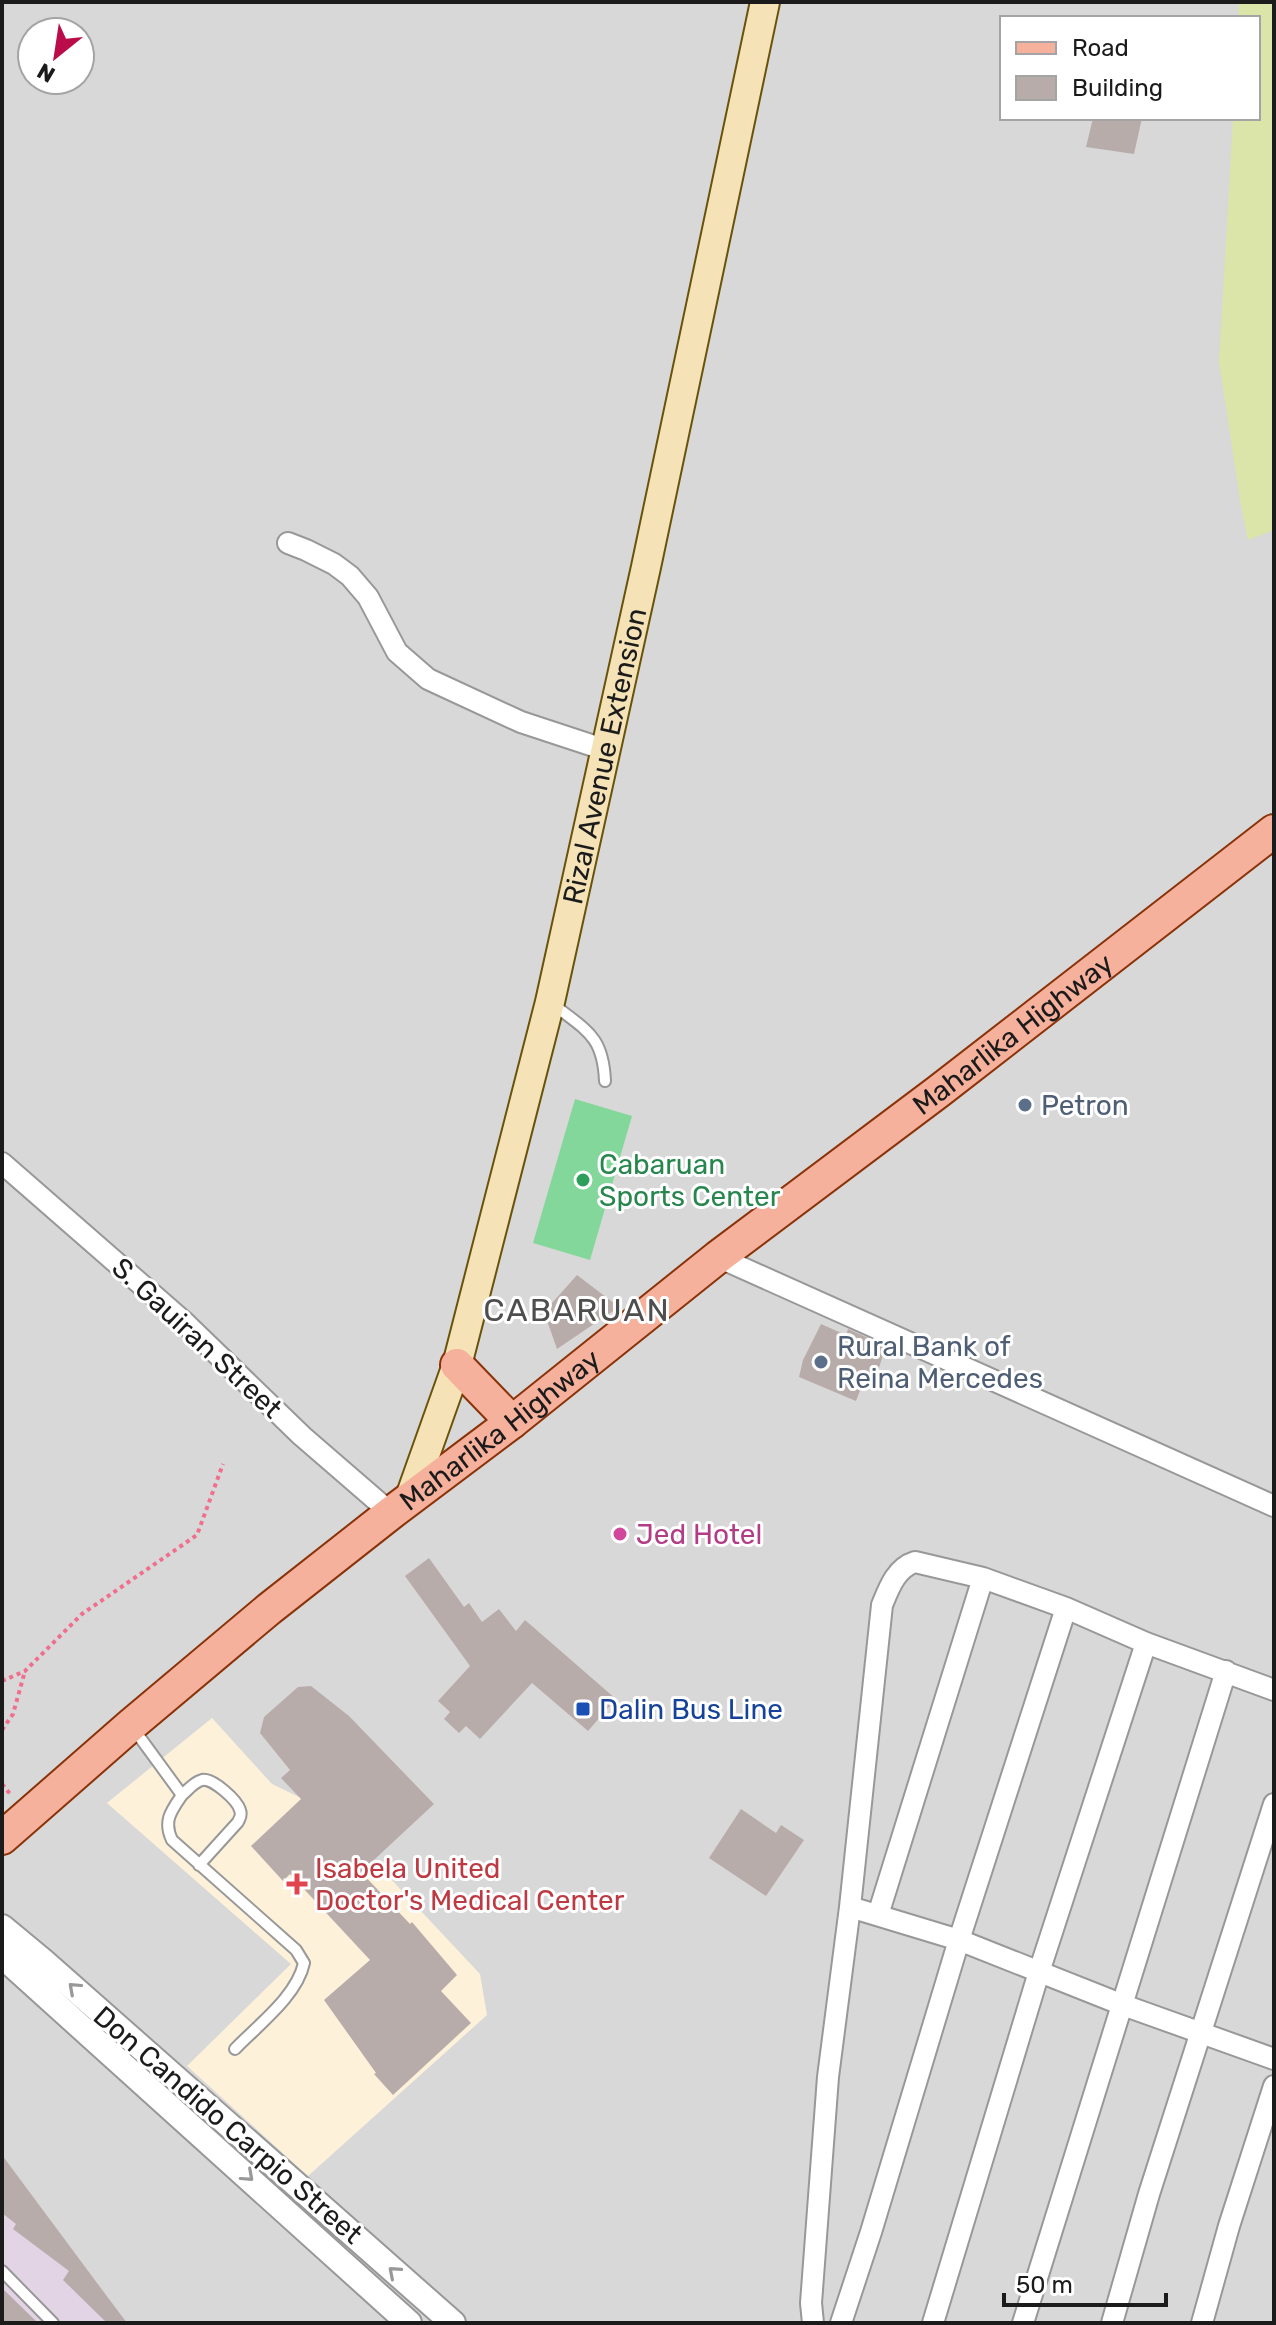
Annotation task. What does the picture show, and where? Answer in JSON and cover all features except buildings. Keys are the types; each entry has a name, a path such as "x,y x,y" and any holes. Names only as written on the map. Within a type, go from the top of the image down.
{"main road":[{"name":"Rizal Avenue Extension","path":"400,1507 457,1365 550,1002 765,2"},
{"name":"Maharlika Highway","path":"2,1838 269,1609 512,1422 718,1257 939,1091 1274,831"},
{"path":"457,1365 512,1422"}],"street":[{"path":"288,543 334,564 350,576 368,597 397,652 428,679 521,722 606,750"},
{"name":"S. Gauiran Street","path":"2,1163 183,1321 302,1436 400,1507"},
{"path":"718,1257 1274,1506"},
{"path":"813,2323 811,2303 828,2077 850,1907 882,1605 889,1587 907,1565 915,1562 983,1578 1274,1690"},
{"path":"878,1915 983,1578"},
{"path":"841,2323 959,1940 1066,1608"},
{"path":"933,2323 1039,1972 1146,1643"},
{"path":"1023,2323 1226,1671"},
{"path":"1112,2323 1149,2194 1274,1804"},
{"path":"850,1907 959,1940 1123,2005 1274,2059"},
{"name":"Don Candido Carpio Street","path":"2,1927 453,2323"},
{"name":"Don Candido Carpio Street","path":"2,1956 409,2323"},
{"path":"1202,2323 1274,2086"}],"lane":[{"path":"550,1002 584,1028 600,1047 605,1081"},
{"path":"131,1725 182,1795"},
{"path":"199,1865 241,1815 240,1808 207,1779 197,1781 182,1795 168,1817 172,1840 199,1865 296,1950 304,1963 297,1983 235,2049"},
{"path":"2,2271 53,2323"}],"path":[{"path":"2,1681 25,1671 82,1614 197,1535 223,1464"},
{"path":"2,1730 13,1714 25,1671"}],"shaded area":[{"path":"2,2 1274,2 1274,2323 2,2323"},
{"name":"Isabela United Doctor's Medical Center","path":"212,1718 272,1784 299,1797 312,1795 480,1974 487,2015 308,2176 187,2066 291,1964 107,1803"},
{"path":"2,2155 125,2323 2,2323"}],"green space":[{"path":"1239,2 1274,2 1274,530 1248,540 1219,362 1233,120 1260,120 1260,16 1238,16"},
{"name":"Cabaruan Sports Center","path":"575,1099 632,1116 590,1260 533,1243"}],"place":[{"name":"Petron","path":"1025,1105"},
{"name":"Cabaruan Sports Center","path":"583,1180"},
{"name":"Rural Bank of Reina Mercedes","path":"821,1362"},
{"name":"Jed Hotel","path":"620,1534"},
{"name":"Dalin Bus Line","path":"583,1709"},
{"name":"Isabela United Doctor's Medical Center","path":"297,1884"}],"district":[{"name":"CABARUAN","path":"577,1310"}]}
